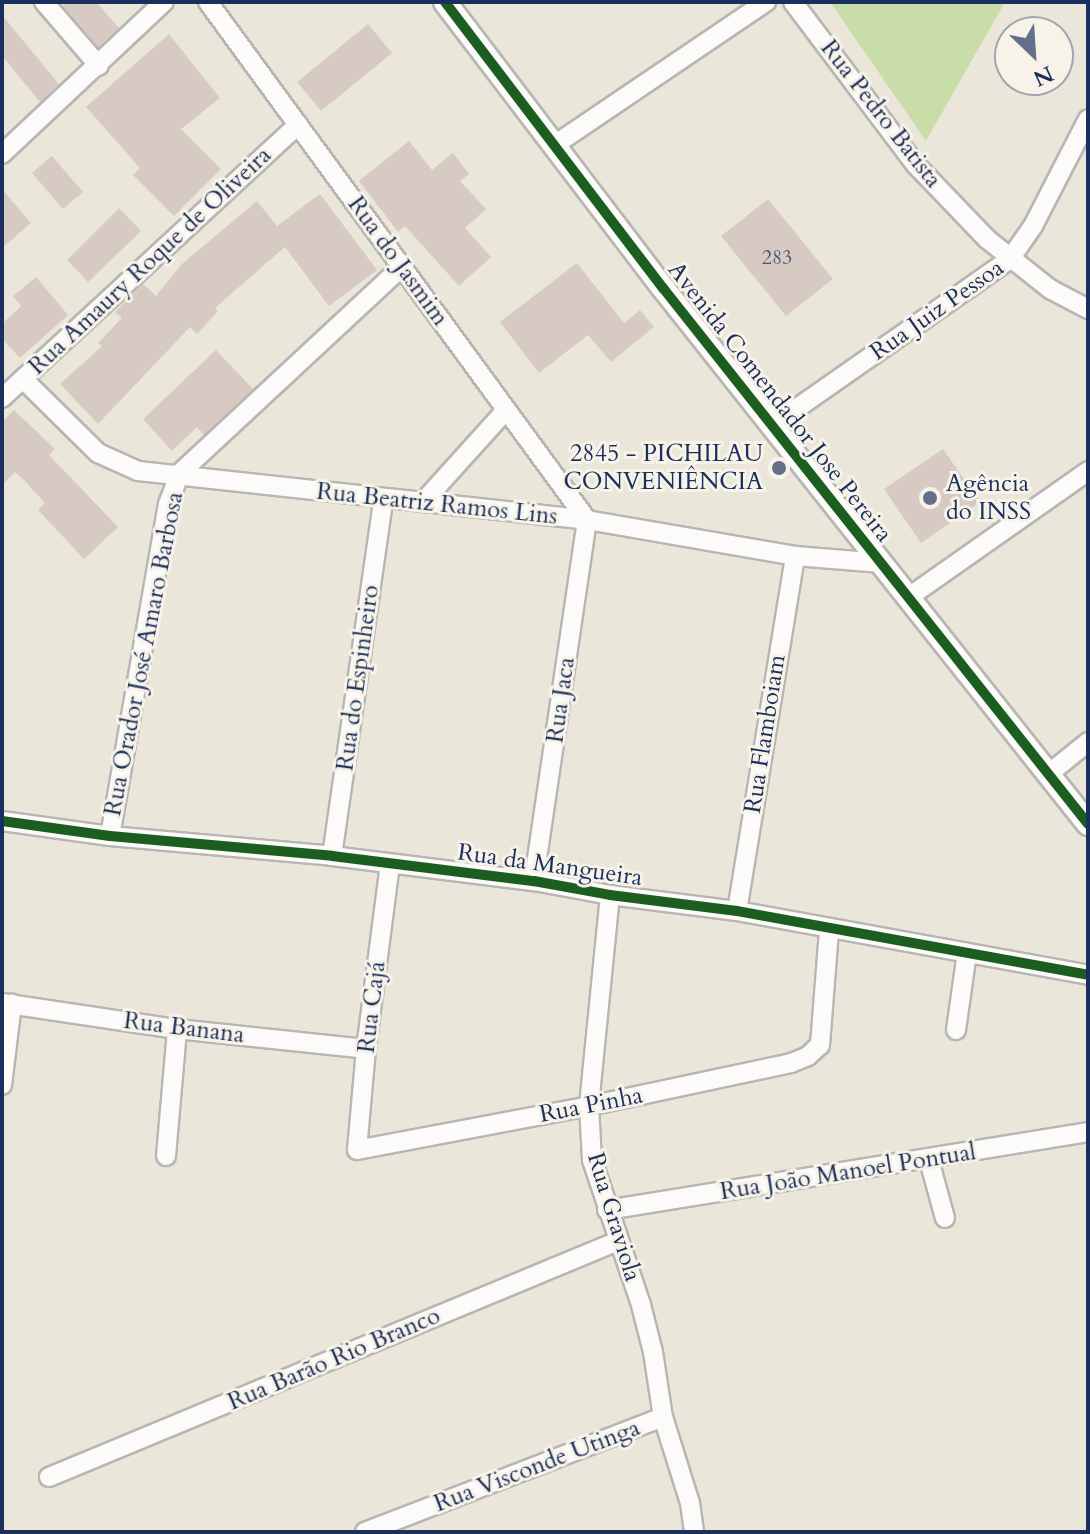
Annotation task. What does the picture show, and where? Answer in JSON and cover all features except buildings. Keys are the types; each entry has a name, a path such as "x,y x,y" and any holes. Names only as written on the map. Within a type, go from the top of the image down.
{"street":[{"path":"44,2 99,66"},
{"path":"2,154 164,2"},
{"name":"Rua do Jasmim","path":"208,2 587,520"},
{"name":"Avenida Comendador Jose Pereira","path":"445,2 663,288 1088,824"},
{"path":"556,144 766,2"},
{"name":"Rua Pedro Batista","path":"793,2 916,165 1010,259 1050,289 1088,309"},
{"name":"Rua Juiz Pessoa","path":"773,425 1010,259 1033,226 1088,119"},
{"name":"Rua Amaury Roque de Oliveira","path":"2,398 298,125"},
{"path":"180,473 402,267"},
{"name":"Rua Beatriz Ramos Lins","path":"23,379 98,453 138,471 180,473 383,500 587,520 795,556 882,563"},
{"path":"423,502 506,410"},
{"path":"909,597 1088,471"},
{"name":"Rua Orador José Amaro Barbosa","path":"110,836 168,504 180,473"},
{"name":"Rua do Espinheiro","path":"332,856 383,500"},
{"name":"Rua Jaca","path":"534,881 587,520"},
{"name":"Rua Flamboiam","path":"737,911 795,556"},
{"path":"1047,775 1088,742"},
{"name":"Rua da Mangueira","path":"2,821 110,836 332,856 534,881 610,895 737,911 1088,975"},
{"name":"Rua Cajá","path":"357,1150 366,1049 390,864"},
{"name":"Rua Graviola","path":"610,895 589,1106 592,1160 650,1340 663,1417 690,1503 694,1532"},
{"name":"Rua Pinha","path":"357,1150 589,1106 791,1063 808,1056 820,1045 829,930"},
{"path":"956,1030 967,953"},
{"path":"2,1085 7,1004"},
{"name":"Rua Banana","path":"7,1004 177,1029 366,1049"},
{"path":"166,1156 177,1029"},
{"name":"Rua João Manoel Pontual","path":"607,1210 1088,1132"},
{"path":"929,1160 945,1218"},
{"name":"Rua Barão Rio Branco","path":"49,1477 618,1241"},
{"name":"Rua Visconde Utinga","path":"365,1532 663,1417"}],"green space":[{"path":"830,2 1005,2 994,16 994,21 926,141"}],"cycle path":[{"path":"445,2 663,288 1088,824"},
{"path":"2,821 110,836 332,856 534,881 610,895 737,911 1088,975"}],"place":[{"name":"2845 - PICHILAU CONVENIÊNCIA","path":"779,468"},
{"name":"Agência do INSS","path":"930,498"}]}
